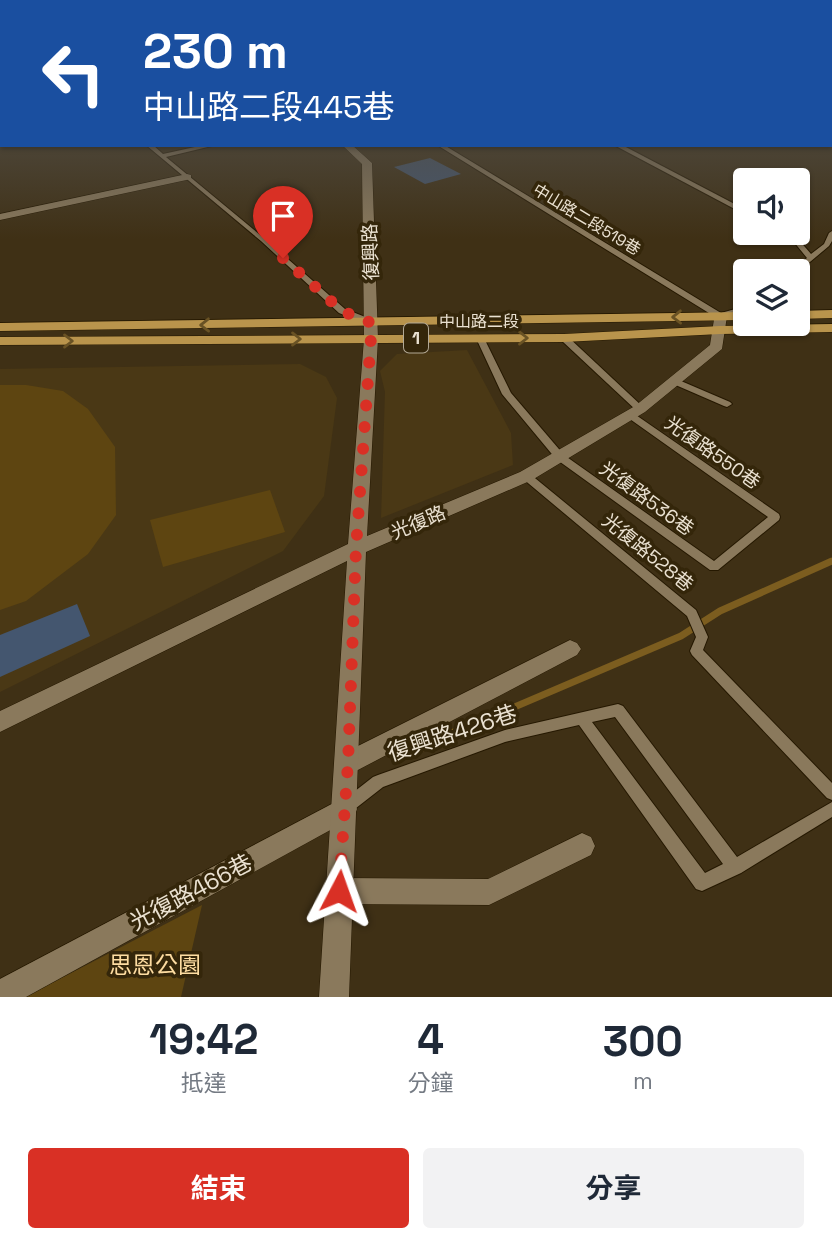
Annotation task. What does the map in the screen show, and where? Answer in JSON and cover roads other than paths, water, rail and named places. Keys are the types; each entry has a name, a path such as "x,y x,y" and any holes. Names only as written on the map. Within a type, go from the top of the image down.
{"main road":[{"path":"810,315 832,314"},
{"name":"中山路二段","path":"0,327 372,331 480,338 564,338 733,320"},
{"name":"中山路二段","path":"0,341 720,323 832,328"}],"street":[{"name":"復興路","path":"334,997 348,763 356,548 372,331 367,163 348,147"},
{"path":"0,218 187,177"},
{"name":"光復路","path":"0,722 356,548 526,477 635,412 717,346 720,323"},
{"path":"348,763 570,649"},
{"name":"光復路466巷","path":"0,995 345,809"},
{"path":"339,891 489,892 582,846"}],"lane":[{"path":"151,147 263,240 342,311 372,331"},
{"path":"161,156 204,147"},
{"name":"中山路二段519巷","path":"443,147 720,323"},
{"path":"621,147 733,206"},
{"path":"799,245 810,258 827,245 832,233"},
{"path":"720,323 733,316"},
{"name":"光復路536巷","path":"480,338 507,394 560,457 714,567"},
{"name":"光復路550巷","path":"564,338 635,412 775,517 714,567"},
{"path":"674,381 727,404"},
{"name":"光復路528巷","path":"526,477 692,613 702,636 695,651 832,793"},
{"name":"復興路426巷","path":"345,809 378,782 505,736 618,710 735,867"},
{"path":"583,720 702,883 735,867 832,809"}],"waterway":[{"path":"491,717 681,636 720,611 832,561"},
{"path":"401,756 496,715"}],"park label":[{"name":"思恩公園","path":"155,965"}]}
